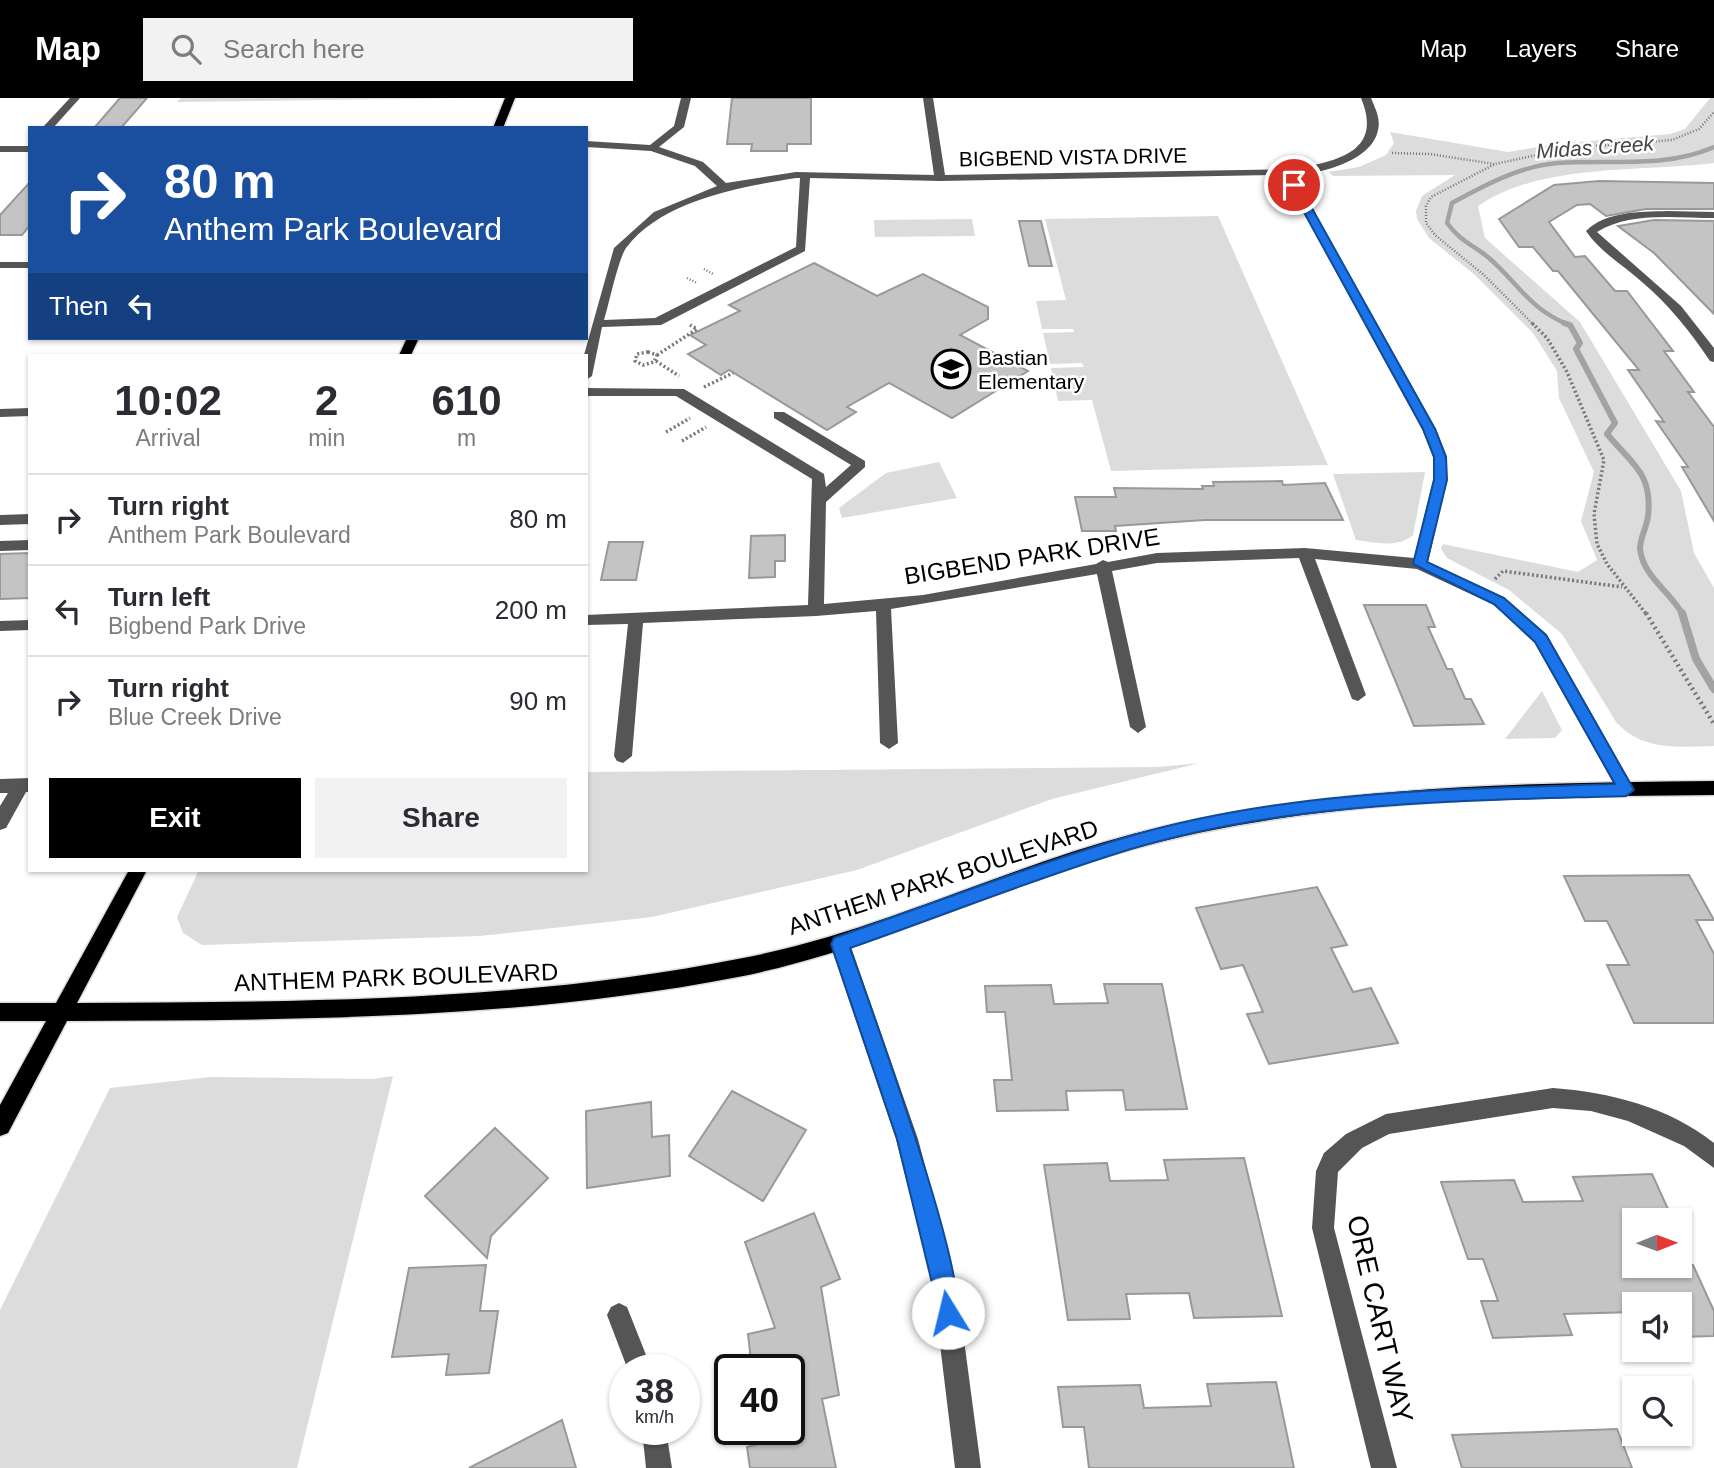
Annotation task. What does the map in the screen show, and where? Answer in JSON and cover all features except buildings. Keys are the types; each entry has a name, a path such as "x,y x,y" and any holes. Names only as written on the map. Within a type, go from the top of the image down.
{"main road":[{"path":"499,126 510,98"},
{"name":"ANTHEM PARK BOULEVARD","path":"0,1012 323,1010 450,1006 576,996 711,974 840,944 1131,842 1231,820 1383,798 1706,788"},
{"path":"0,1126 137,872"}],"street":[{"path":"49,126 75,98"},
{"path":"652,148 679,127 686,98"},
{"path":"928,98 940,178"},
{"name":"BIGBEND VISTA DRIVE","path":"724,187 805,175 940,178 1282,174 1334,163 1365,146 1375,124 1366,98"},
{"path":"588,144 652,148 699,164 724,187 658,215 620,248 597,324 588,367"},
{"path":"0,149 28,148"},
{"path":"1282,174 1301,197 1429,429 1440,457 1440,480 1420,564"},
{"path":"597,324 657,322 801,249 805,175"},
{"path":"1714,215 1626,218 1600,223 1591,231 1598,241 1660,291 1710,344 1714,358"},
{"path":"0,265 28,265"},
{"path":"588,392 679,392 819,477 816,611"},
{"path":"0,413 28,412"},
{"path":"779,415 860,464 819,500"},
{"path":"0,520 28,519"},
{"path":"0,546 28,545"},
{"path":"1305,553 1359,695"},
{"name":"BIGBEND PARK DRIVE","path":"588,620 816,611 923,600 1103,565 1157,558 1305,553 1420,564 1499,601 1541,639 1626,790"},
{"path":"1103,565 1138,727"},
{"path":"883,604 889,743"},
{"path":"622,756 636,619"},
{"path":"0,626 28,625"},
{"path":"0,786 25,785"},
{"path":"0,823 25,785"},
{"path":"840,944 907,1139 945,1287 968,1468"},
{"name":"ORE CART WAY","path":"1384,1468 1322,1228 1327,1171 1332,1161 1354,1141 1386,1124 1553,1098 1591,1101 1631,1111 1692,1139 1714,1157"},
{"path":"619,1315 634,1354"},
{"path":"656,1445 659,1468"}],"path":[{"path":"1714,113 1699,129 1672,140 1569,148 1494,164 1431,197 1424,214 1426,223 1447,248 1484,275 1535,325 1556,352 1604,460 1605,476 1592,516 1594,536 1623,587 1662,638 1714,723"},
{"path":"1392,153 1430,154 1494,164"},
{"path":"683,322 697,329 657,355 644,352 634,359 643,365 656,361 683,378"},
{"path":"656,361 657,355"},
{"path":"700,389 733,373"},
{"path":"666,432 694,416"},
{"path":"682,441 709,425"},
{"path":"1494,580 1503,571 1623,587"}],"shaded area":[{"path":"181,98 467,98 177,102"},
{"path":"1710,98 1714,98 1714,163 1561,176 1531,182 1503,192 1478,206 1485,238 1580,322 1681,491 1694,553 1714,588 1714,746 1674,746 1649,743 1626,731 1616,722 1562,634 1509,590 1447,558 1441,549 1443,544 1578,572 1597,560 1581,521 1594,472 1559,398 1557,371 1533,333 1475,275 1429,238 1417,219 1416,211 1422,196 1455,175 1333,176 1328,172 1359,167 1386,155 1394,143 1390,132 1508,152 1556,144 1670,134 1685,129"},
{"path":"1218,216 1328,465 1111,471 1092,400 1058,401 1051,368 1084,367 1082,363 1050,364 1043,333 1074,332 1073,329 1042,329 1036,301 1066,300 1045,219"},
{"path":"972,219 975,236 875,237 874,220"},
{"path":"939,462 957,498 842,518 839,508 886,473"},
{"path":"1425,472 1413,535 1393,543 1356,540 1333,474"},
{"path":"1542,691 1562,730 1555,738 1505,739"},
{"path":"1200,763 1052,799 857,870 652,917 480,936 202,945 183,933 177,917 198,872 588,872 588,772 1159,767"},
{"path":"393,1076 297,1468 0,1468 0,1310 110,1088 211,1077 373,1079"}],"waterway":[{"name":"Midas Creek","path":"1567,324 1534,303 1489,258 1452,230 1447,223 1452,203 1503,177 1544,165 1656,161 1695,154 1714,147"},
{"name":"Midas Creek","path":"1567,324 1580,343 1576,349 1615,423 1607,434 1632,461 1644,479 1649,501 1640,544 1642,558 1651,575 1682,614"},
{"name":"Midas Creek","path":"1682,614 1696,659 1714,689"}],"place":[{"name":"Bastian Elementary","path":"951,369"}],"route":[{"path":"948,1313 945,1287 907,1139 840,944 1131,842 1231,820 1383,798 1626,790 1541,639 1499,601 1420,564 1440,480 1440,457 1429,429 1294,185"}]}
